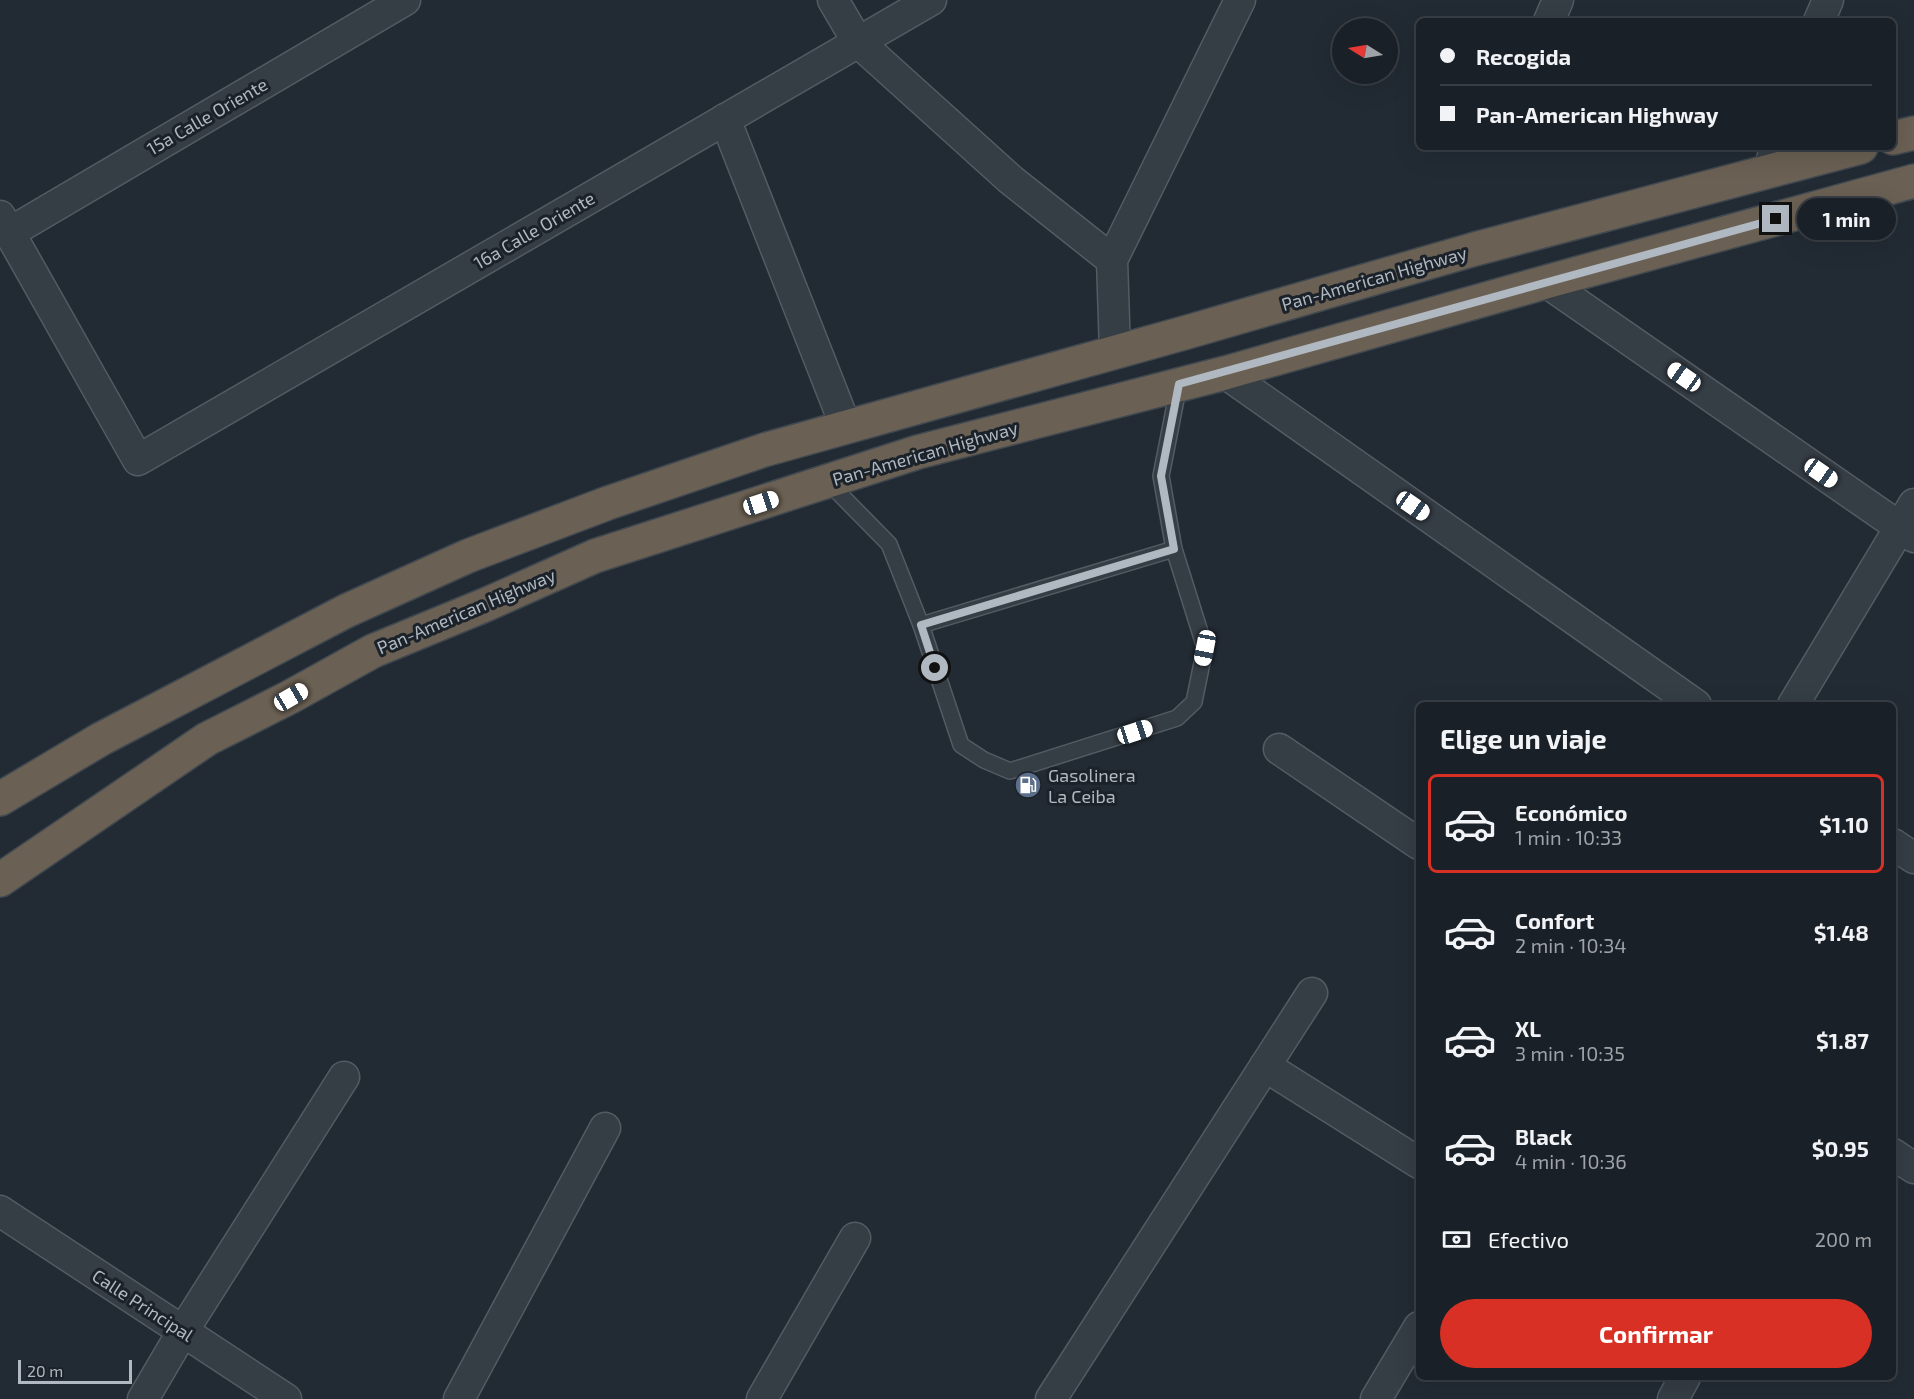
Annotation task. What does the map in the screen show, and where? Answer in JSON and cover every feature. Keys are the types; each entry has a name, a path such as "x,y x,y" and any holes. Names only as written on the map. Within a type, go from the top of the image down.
{"highway":[{"path":"1896,137 1914,133"},
{"name":"Pan-American Highway","path":"0,799 102,739 346,611 468,556 608,503 753,453 1474,249 1772,159 1839,150"},
{"name":"Pan-American Highway","path":"0,880 207,739 291,697 373,651 595,556 918,452 1225,373 1546,282 1914,182"}],"street":[{"name":"15a Calle Oriente","path":"5,225 405,0"},
{"path":"833,0 857,41 1011,180 1112,260"},
{"name":"16a Calle Oriente","path":"5,225 138,460 931,0"},
{"path":"1115,352 1112,260 1240,0"},
{"path":"1550,18 1558,0"},
{"path":"1820,18 1827,0"},
{"path":"725,119 846,427"},
{"path":"1546,282 1909,523 1795,702"},
{"path":"1225,373 1692,702"},
{"path":"1279,749 1416,842"},
{"path":"1896,846 1914,858"},
{"path":"1051,1399 1312,993"},
{"path":"1265,1066 1416,1161"},
{"path":"143,1399 183,1331 344,1077"},
{"path":"459,1399 605,1128"},
{"path":"1896,1156 1914,1168"},
{"name":"Calle Principal","path":"0,1211 286,1399"},
{"path":"762,1399 855,1238"},
{"path":"1376,1399 1416,1333"},
{"path":"1673,1399 1683,1380"}],"lane":[{"path":"827,482 889,544 921,625 961,745 984,760 1010,771 1177,718 1194,702 1205,648 1174,549 1161,476 1179,384"},
{"path":"921,625 1174,549"}],"place":[{"name":"Gasolinera La Ceiba","path":"1028,785"}],"route":[{"path":"935,668 921,625 1174,549 1161,476 1179,384 1776,219"}]}
